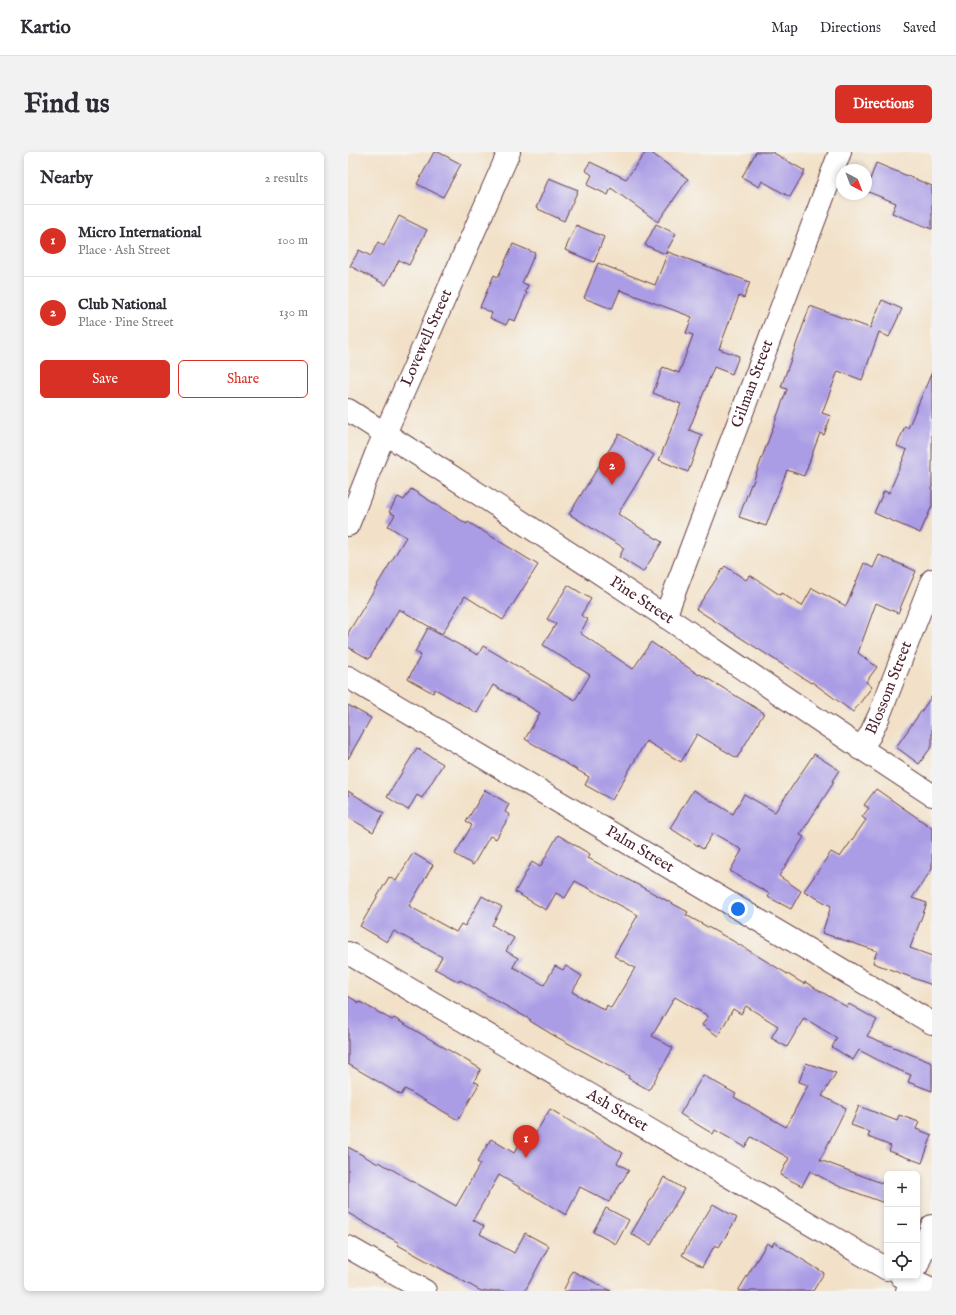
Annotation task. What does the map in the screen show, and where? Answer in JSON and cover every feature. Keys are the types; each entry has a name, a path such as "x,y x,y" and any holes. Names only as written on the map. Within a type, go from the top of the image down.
{"street":[{"name":"Lovewell Street","path":"348,525 376,454 509,152"},
{"name":"Gilman Street","path":"665,617 840,152"},
{"name":"Pine Street","path":"348,410 665,617 860,749 932,795"},
{"name":"Blossom Street","path":"860,749 870,735 879,716 932,580"},
{"name":"Palm Street","path":"348,677 932,1023"},
{"name":"Ash Street","path":"348,954 884,1267"},
{"path":"920,1254 932,1226"},
{"path":"348,1247 425,1291"},
{"path":"912,1279 932,1290"}],"building":[{"path":"434,152 438,152 461,164 443,197 417,184"},
{"path":"646,152 650,152 688,179 658,222 611,188 608,195 587,185 592,175 585,170 590,162 626,179"},
{"path":"756,152 772,152 805,171 790,197 762,181 759,187 742,177"},
{"path":"876,163 932,186 932,229 892,213 896,203 872,193 872,174"},
{"path":"549,178 578,190 564,221 536,208"},
{"path":"399,216 427,230 409,265 399,260 386,285 350,266 359,250 371,256 378,242 384,246"},
{"path":"656,224 676,234 665,254 645,245"},
{"path":"576,225 604,237 594,262 565,250"},
{"path":"513,244 535,253 522,283 528,285 525,292 527,293 515,321 509,319 506,325 490,318 492,313 480,307 494,275 498,277"},
{"path":"668,252 750,282 744,298 739,296 719,349 739,356 732,374 714,367 689,430 702,435 688,472 659,460 681,404 653,393 663,367 679,373 693,335 686,333 692,317 620,290 612,309 584,298 598,263 655,285"},
{"path":"882,300 902,309 889,337 879,332 862,380 838,371 822,413 831,416 824,435 820,433 804,476 787,470 766,526 739,517 787,389 781,387 810,306 870,328"},
{"path":"932,372 932,506 920,533 874,513 884,491 889,493 907,450 897,446 905,426 908,428"},
{"path":"619,434 654,455 618,514 662,542 643,572 619,557 624,548 569,514"},
{"path":"411,489 467,524 468,522 538,565 503,620 465,596 442,634 399,609 369,659 348,647 348,633 406,537 388,526 395,515 389,512 398,497 404,500"},
{"path":"879,555 916,571 898,613 876,603 858,653 877,667 866,682 872,687 853,712 812,682 811,683 696,609 725,566 746,580 750,575 780,595 781,593 802,606 812,588 846,606 864,563 873,568"},
{"path":"568,585 591,599 581,615 588,620 580,633 633,669 651,642 699,675 700,674 764,713 737,758 697,734 681,762 646,741 612,800 585,785 589,777 525,739 540,713 493,685 477,713 435,689 433,693 408,679 421,655 415,652 428,628 478,655 483,646 575,700 590,675 543,645 556,624 547,619"},
{"path":"932,696 932,746 919,764 896,747"},
{"path":"348,705 371,718 348,759"},
{"path":"417,748 443,764 422,798 417,795 408,810 387,797"},
{"path":"814,754 839,770 832,781 834,782 800,835 804,837 779,876 801,891 791,909 768,897 770,894 730,871 742,850 713,833 703,849 670,828 693,790 733,814 744,794 775,812"},
{"path":"876,789 932,828 932,869 912,898 927,903 910,948 932,956 932,985 873,963 877,951 822,933 831,906 804,891 831,852 840,857 866,820 862,817 869,808 864,805"},
{"path":"485,790 509,804 505,812 510,815 496,839 490,836 473,865 455,854 472,825 466,822"},
{"path":"348,791 384,813 373,832 348,817"},
{"path":"558,835 590,854 588,858 688,912 686,915 733,941 804,984 805,982 847,1007 849,1004 877,1020 867,1036 932,1063 932,1091 908,1082 911,1075 891,1067 859,1050 853,1060 832,1047 837,1038 804,1018 787,1047 771,1038 778,1026 746,1006 741,1014 733,1009 718,1036 702,1025 708,1016 675,997 652,1036 673,1048 649,1090 628,1078 629,1076 553,1035 530,1021 531,1020 460,980 459,982 435,969 442,957 394,931 387,942 360,926 389,877 396,881 413,853 433,865 409,906 456,932 461,924 465,926 482,896 502,907 492,925 514,938 506,951 518,958 513,967 544,985 555,966 563,970 566,966 582,976 572,992 605,1010 607,1005 611,1008 635,968 614,956 638,915 575,881 565,898 556,893 546,910 515,892 532,862 540,867"},
{"path":"348,996 392,1020 394,1018 481,1069 474,1081 479,1084 458,1120 405,1089 401,1095 348,1064"},
{"path":"806,1063 836,1073 822,1096 846,1108 820,1160 884,1184 884,1203 836,1185 810,1171 802,1186 780,1175 789,1158 751,1137 745,1147 715,1130 713,1134 680,1114 703,1075 736,1094 734,1097 786,1127 808,1085 799,1082"},
{"path":"859,1106 897,1121 899,1115 919,1122 916,1129 932,1135 922,1163 889,1151 891,1146 868,1137 870,1132 851,1125"},
{"path":"550,1109 623,1153 617,1163 629,1170 609,1202 580,1187 566,1215 499,1175 473,1220 484,1226 480,1234 514,1253 525,1233 549,1246 525,1291 481,1291 398,1245 399,1243 348,1213 348,1147 378,1164 379,1162 456,1206 480,1164 477,1162 491,1139 514,1153 525,1134 532,1139"},
{"path":"664,1177 684,1189 651,1245 631,1234"},
{"path":"713,1204 737,1218 719,1247 715,1245 702,1267 682,1255"},
{"path":"606,1208 629,1220 616,1244 593,1232"},
{"path":"774,1242 824,1273 813,1291 738,1291 767,1243 772,1246"},
{"path":"573,1271 611,1291 563,1291"}],"place":[{"name":"Club National","path":"612,485"},
{"name":"Micro International","path":"526,1158"}]}
